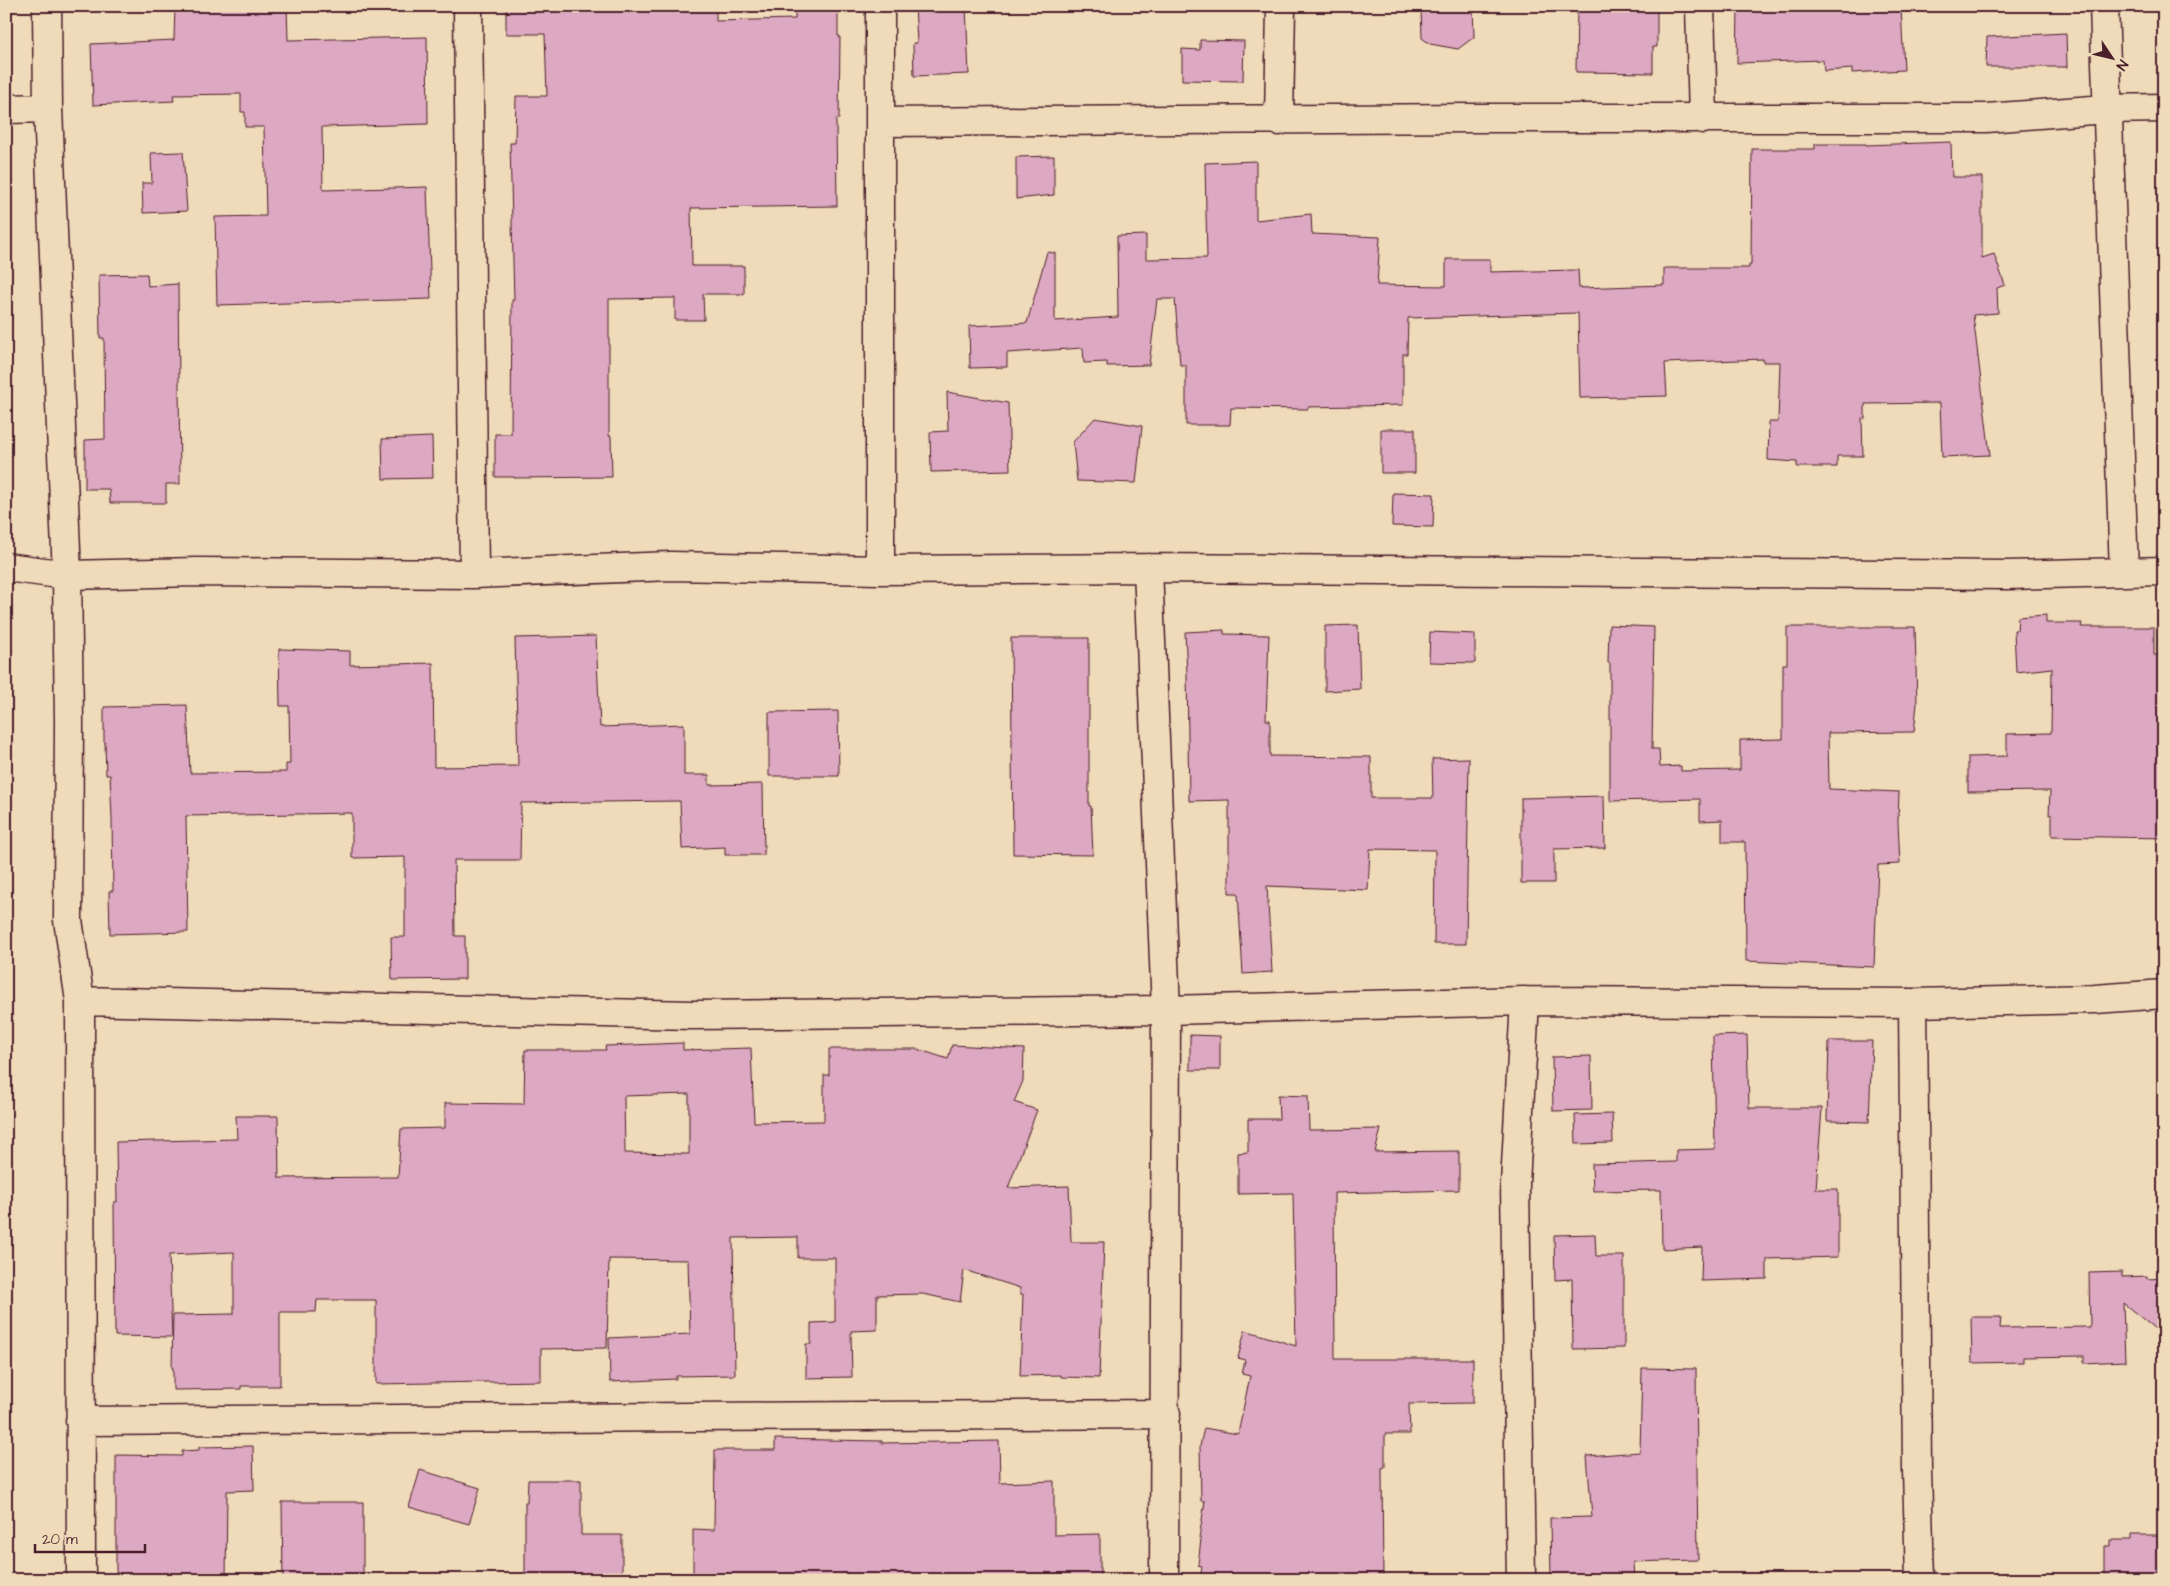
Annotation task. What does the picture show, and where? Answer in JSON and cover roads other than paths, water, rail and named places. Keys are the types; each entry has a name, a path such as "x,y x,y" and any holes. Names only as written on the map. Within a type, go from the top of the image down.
{"street":[{"path":"47,6 48,108 67,575 69,721 67,816 68,920 80,1002 81,1580"},
{"path":"468,6 474,574"},
{"path":"880,6 880,570"},
{"path":"1279,121 1281,6"},
{"path":"1700,6 1703,119"},
{"path":"2104,6 2106,109 2124,572"},
{"path":"6,109 48,108"},
{"path":"881,122 1279,121 1472,118 1986,118 2106,109 2164,108"},
{"path":"6,567 67,575 197,572 474,574 671,566 880,570 1148,568 1996,575 2164,571"},
{"path":"1148,568 1166,1010 1164,1580"},
{"path":"80,1002 693,1015 1166,1010 1525,1001 1913,1003 2095,1000 2164,994"},
{"path":"1521,1580 1515,1184 1525,1001"},
{"path":"1913,1003 1917,1460 1920,1580"},
{"path":"80,1421 1166,1414"}]}
